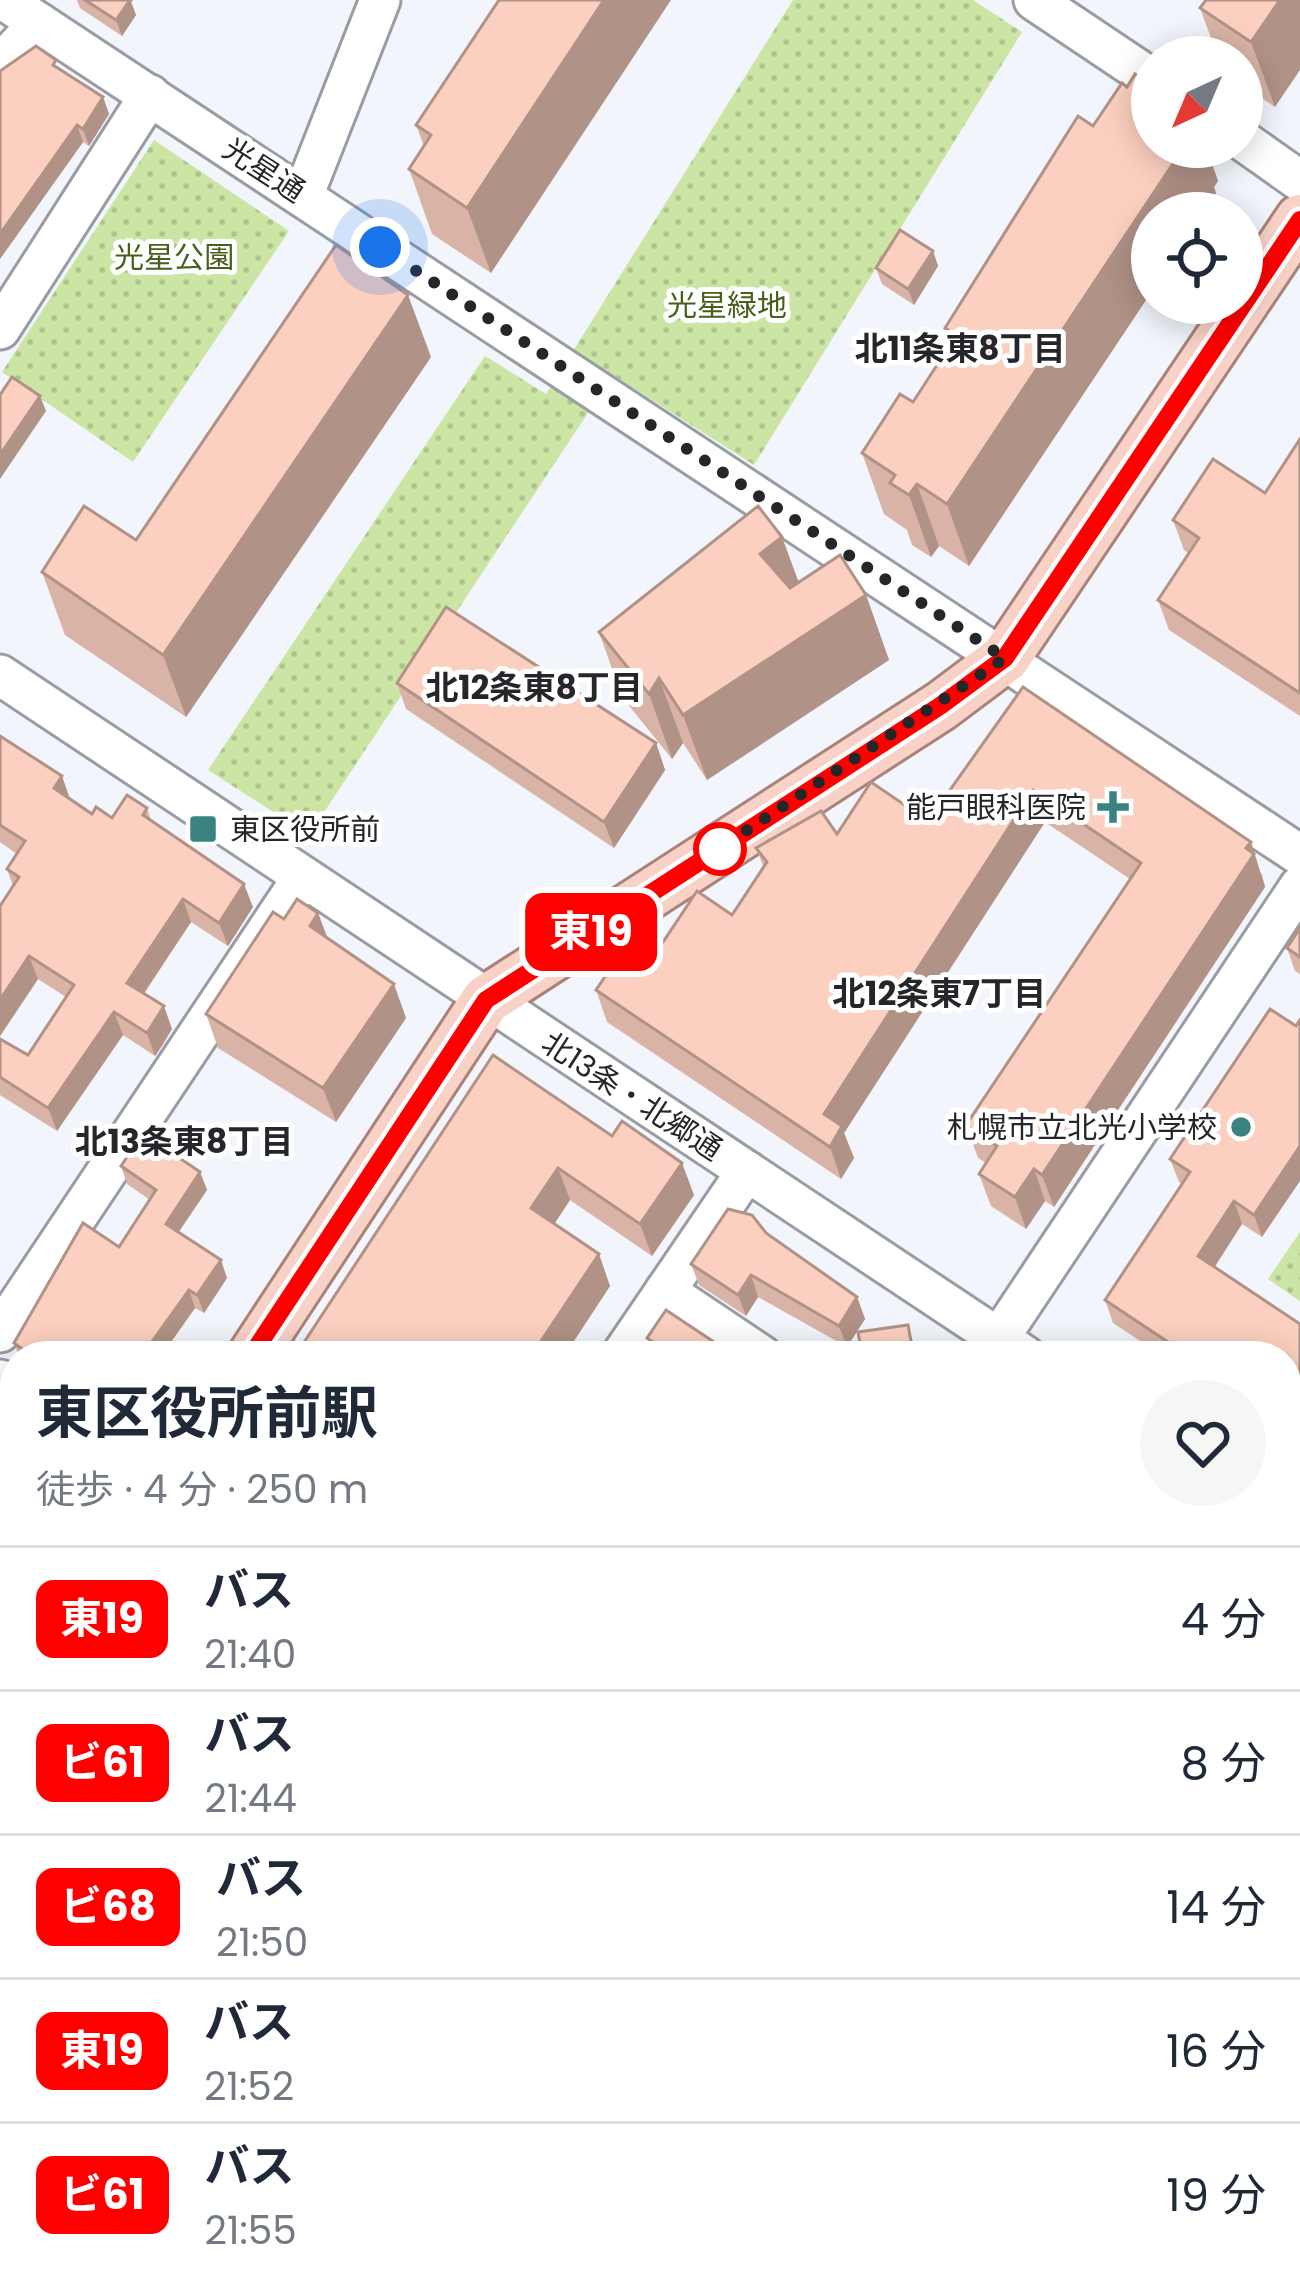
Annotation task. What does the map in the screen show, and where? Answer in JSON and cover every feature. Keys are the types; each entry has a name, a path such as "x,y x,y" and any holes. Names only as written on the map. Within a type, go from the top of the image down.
{"main road":[{"path":"262,1341 486,1000 940,706 1005,658 1300,219"}],"street":[{"path":"303,196 380,0"},
{"path":"1034,0 1131,65"},
{"path":"0,65 24,9"},
{"name":"光星通","path":"24,9 1300,855"},
{"path":"0,329 150,95"},
{"path":"1263,155 1300,181"},
{"name":"北13条・北郷通","path":"0,675 747,1171 991,1341"},
{"path":"0,1332 303,877"},
{"path":"1010,1341 1300,886"},
{"path":"631,1341 747,1171"},
{"path":"665,1292 739,1341"}],"green space":[{"name":"光星緑地","path":"793,0 973,0 1022,32 754,465 613,375 309,835 208,770 485,356 546,394"},
{"name":"光星公園","path":"154,140 289,231 133,462 2,372"},
{"path":"1300,1232 1300,1301 1268,1279"}],"building":[{"path":"85,0 130,0 116,20"},
{"path":"499,0 604,0 467,208 409,169 431,135 416,125"},
{"path":"1206,0 1280,0 1255,36 1242,36 1200,8"},
{"path":"36,46 56,60 53,65 103,97 83,129 77,125 0,234 0,71"},
{"path":"1131,80 1131,168 1170,168 1154,192 1131,192 1131,227 947,504 917,484 909,495 890,483 895,475 862,453 900,394 913,402 956,336 945,328 1078,116 1093,126 1122,83 1127,87"},
{"path":"900,230 933,251 908,289 876,268"},
{"path":"336,245 408,295 163,655 42,572 84,506 136,540"},
{"path":"12,377 40,396 0,455 0,395"},
{"path":"1300,439 1300,693 1158,600 1199,538 1173,520 1213,459 1265,493"},
{"path":"758,506 782,537 760,554 790,588 840,555 866,595 683,715 659,678 649,694 599,632"},
{"path":"446,607 656,743 604,822 397,683"},
{"path":"1023,687 1251,842 1246,848 1254,854 1042,1175 1034,1169 1015,1197 979,1174 997,1146 966,1125 1141,863 1033,790 824,1114 842,1126 830,1147 596,990 634,934 657,951 697,891 732,915 767,862 756,848 821,811 837,834 871,782 928,821"},
{"path":"0,736 62,776 54,788 92,814 96,807 112,818 127,795 147,808 143,815 244,884 219,923 183,899 127,983 164,1006 147,1033 114,1012 48,1108 0,1077 0,1039 28,1055 74,985 29,956 0,1000 0,906 19,877 7,869 25,841 0,825"},
{"path":"297,899 318,913 310,926 394,984 323,1088 206,1014 273,912 284,919"},
{"path":"1300,928 1300,957 1287,948"},
{"path":"1270,1009 1296,1026 1300,1020 1300,1146 1254,1215 1234,1201 1198,1256 1300,1324 1300,1341 1166,1341 1105,1300 1190,1172 1170,1159"},
{"path":"493,1055 612,1136 622,1121 682,1163 640,1224 558,1168 531,1208 599,1254 541,1341 305,1341"},
{"path":"143,1133 200,1172 166,1224 221,1260 197,1295 189,1290 152,1341 15,1341 83,1223 119,1247 156,1190 121,1166"},
{"path":"728,1209 752,1215 766,1233 857,1297 839,1326 751,1275 738,1295 691,1264"},
{"path":"666,1310 712,1341 652,1341 647,1338"},
{"path":"908,1325 911,1341 860,1341 858,1332"}],"bus line":[{"name":"東19","path":"261,1341 486,1000 940,706 1005,658 1300,220"}],"place":[{"name":"能戸眼科医院","path":"1113,807"},
{"name":"東区役所前","path":"203,829"},
{"name":"札幌市立北光小学校","path":"1241,1127"}],"district":[{"name":"北11条東8丁目","path":"960,348"},
{"name":"北12条東8丁目","path":"534,687"},
{"name":"北12条東7丁目","path":"939,993"},
{"name":"北13条東8丁目","path":"184,1141"}],"route":[{"path":"380,247 1005,658 940,706 713,853 720,849"}]}
